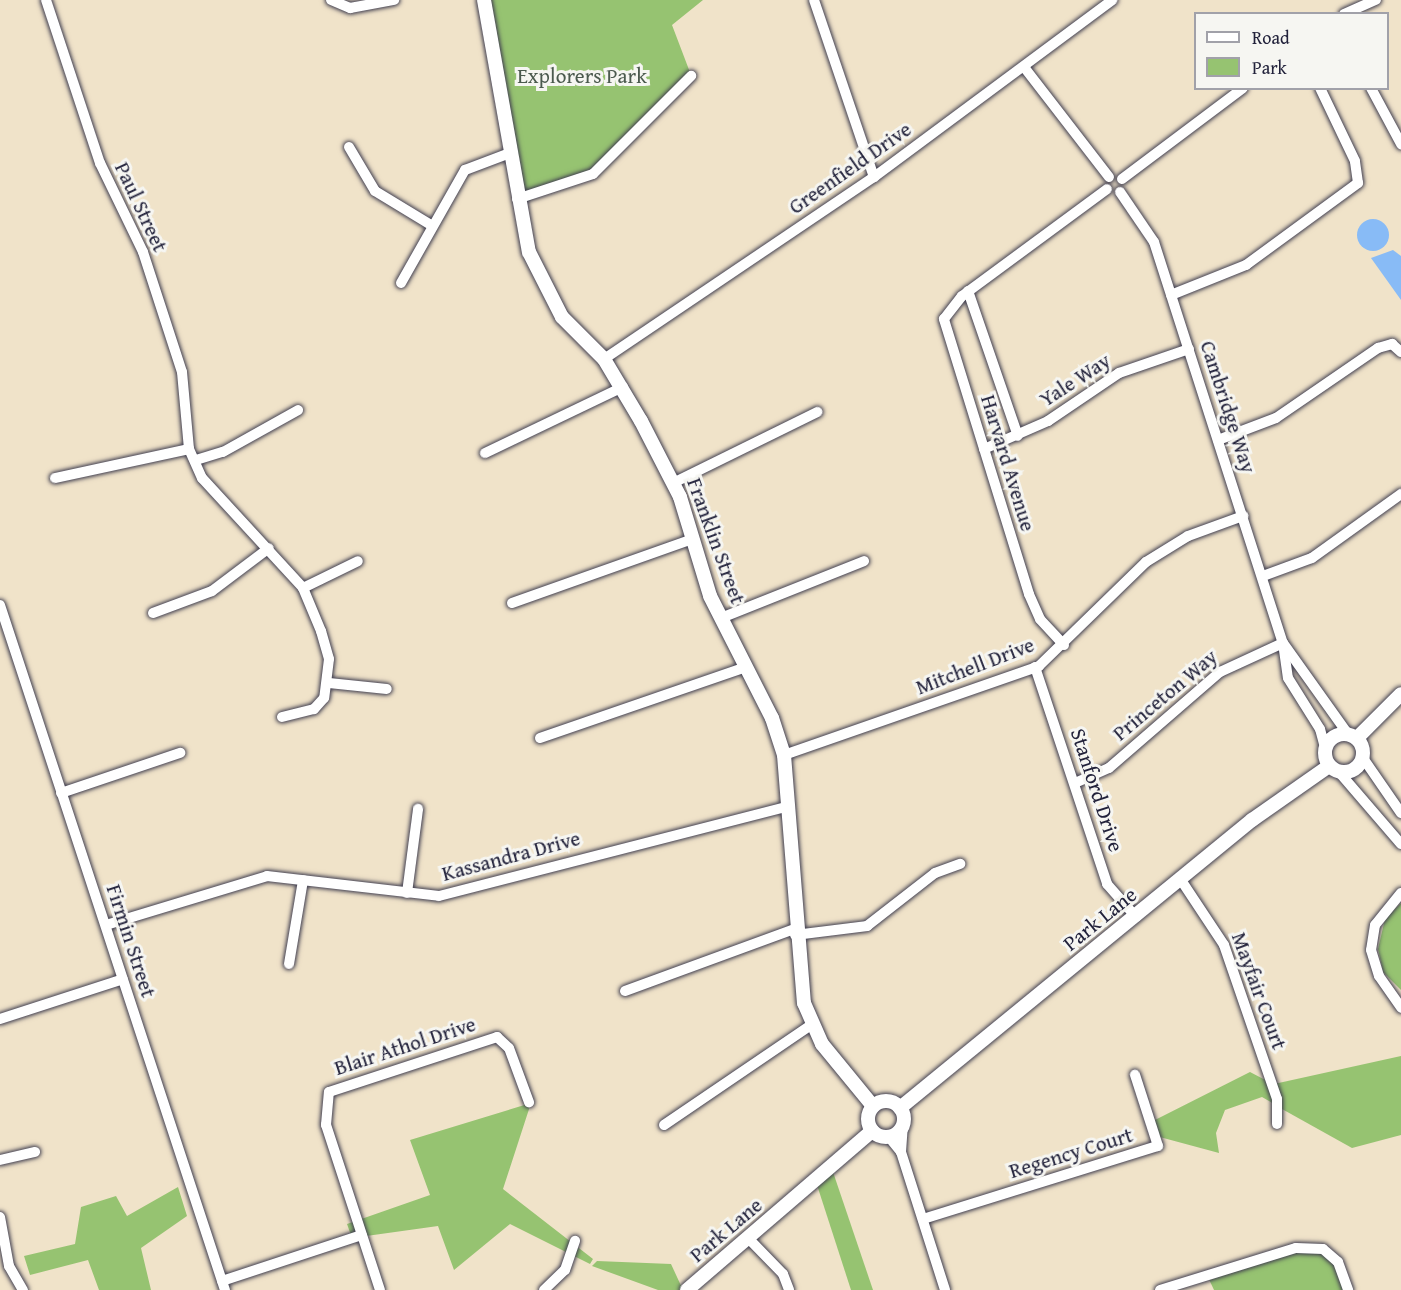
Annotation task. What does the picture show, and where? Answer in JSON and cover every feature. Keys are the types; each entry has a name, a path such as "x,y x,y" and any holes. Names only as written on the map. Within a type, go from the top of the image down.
{"street":[{"name":"Paul Street","path":"46,0 100,163 147,262 182,372 190,432 189,449"},
{"path":"331,0 350,8 394,0"},
{"name":"Franklin Street","path":"484,0 517,199 540,277 562,317 604,359 623,387 673,483 721,618 746,667 784,755 785,807 795,932 811,1025 873,1106"},
{"path":"814,0 874,177"},
{"name":"Greenfield Drive","path":"604,359 874,177 1113,0"},
{"path":"1349,12 1376,0"},
{"path":"1024,67 1109,177 1122,179"},
{"path":"517,199 593,174 691,76"},
{"path":"1109,177 1107,189 1120,192 1122,179 1240,90"},
{"path":"1171,295 1238,271 1358,183 1355,161 1321,90"},
{"path":"1372,90 1401,144"},
{"path":"349,147 375,191 431,225"},
{"path":"401,283 431,225 465,170 510,153"},
{"name":"Harvard Avenue","path":"1064,645 1034,608 945,326 949,308 968,291 1107,189"},
{"name":"Cambridge Way","path":"1120,192 1149,232 1263,576 1283,643 1288,678 1320,729 1325,748"},
{"name":"Harvard Avenue","path":"968,291 1018,436"},
{"path":"1218,440 1285,413 1378,348 1392,344 1401,352"},
{"name":"Yale Way","path":"984,449 1018,436 1119,373 1189,349"},
{"path":"485,453 623,387"},
{"path":"196,460 223,452 298,410"},
{"path":"673,483 817,412"},
{"path":"55,478 189,449 222,505 269,549 303,588 329,659 329,682 314,709 282,717"},
{"path":"1263,576 1312,558 1401,494"},
{"name":"Mitchell Drive","path":"784,755 1035,668 1064,645 1154,557 1188,536 1243,516"},
{"path":"512,603 693,539"},
{"path":"153,613 212,591 269,549"},
{"path":"303,588 358,561"},
{"path":"721,618 864,561"},
{"name":"Firmin Street","path":"0,605 224,1286"},
{"name":"Cambridge Way","path":"1283,643 1353,736"},
{"name":"Princeton Way","path":"1075,783 1109,768 1229,666 1283,643"},
{"path":"540,738 746,667"},
{"name":"Stanford Drive","path":"1035,668 1107,884 1136,918"},
{"path":"329,682 387,689"},
{"path":"1401,694 1353,736 1332,737 1325,748 1334,769 1401,843"},
{"path":"1353,736 1363,758 1401,813"},
{"path":"61,793 180,753"},
{"path":"1334,769 1354,770 1363,758"},
{"name":"Park Lane","path":"900,1108 1181,880 1334,769"},
{"path":"1378,815 1394,803"},
{"name":"Kassandra Drive","path":"106,925 267,876 439,896 785,807"},
{"path":"407,893 418,809"},
{"path":"625,991 795,932 867,926 936,873 960,864"},
{"path":"289,964 303,880"},
{"name":"Mayfair Court","path":"1181,880 1224,945 1277,1099 1277,1124"},
{"path":"1400,1002 1379,976 1371,950 1375,925 1401,893"},
{"path":"0,1019 123,979"},
{"path":"664,1125 811,1025"},
{"name":"Blair Athol Drive","path":"380,1290 327,1125 328,1092 497,1037 509,1048 529,1102"},
{"name":"Regency Court","path":"923,1218 1158,1146 1135,1075"},
{"path":"901,1152 903,1125 900,1108 890,1101 873,1106 868,1121 872,1131 889,1137 901,1152 945,1290"},
{"path":"889,1137 903,1125"},
{"name":"Park Lane","path":"687,1290 872,1131"},
{"path":"0,1160 35,1152"},
{"path":"0,1217 5,1267 23,1290"},
{"path":"224,1286 362,1235"},
{"path":"749,1239 778,1269 789,1290"},
{"path":"544,1290 565,1270 575,1241"},
{"path":"1160,1290 1296,1248 1323,1249 1338,1262 1348,1290"}],"green space":[{"name":"Explorers Park","path":"491,0 703,0 672,25 691,75 593,173 526,202"},
{"path":"1401,903 1401,990 1383,972 1378,949 1385,919"},
{"path":"1401,1056 1401,1135 1352,1148 1282,1109 1274,1084"},
{"path":"1250,1072 1273,1084 1281,1108 1262,1097 1225,1110 1216,1133 1219,1153 1156,1136 1151,1122"},
{"path":"531,1103 503,1189 593,1259 590,1264 510,1224 454,1270 438,1226 352,1238 347,1224 430,1195 410,1140"},
{"path":"833,1172 873,1290 851,1290 817,1185"},
{"path":"178,1187 187,1216 141,1248 151,1290 99,1290 88,1260 30,1275 24,1256 75,1244 81,1207 116,1196 127,1216"},
{"path":"1296,1248 1323,1249 1338,1262 1347,1290 1214,1290 1207,1275"},
{"path":"597,1261 671,1264 683,1290 658,1290 592,1266"}],"water":[{"path":"1373,219 1384,224 1389,235 1384,246 1373,251 1362,246 1357,235 1362,224"},
{"path":"1393,250 1401,256 1401,300 1371,258"}]}
